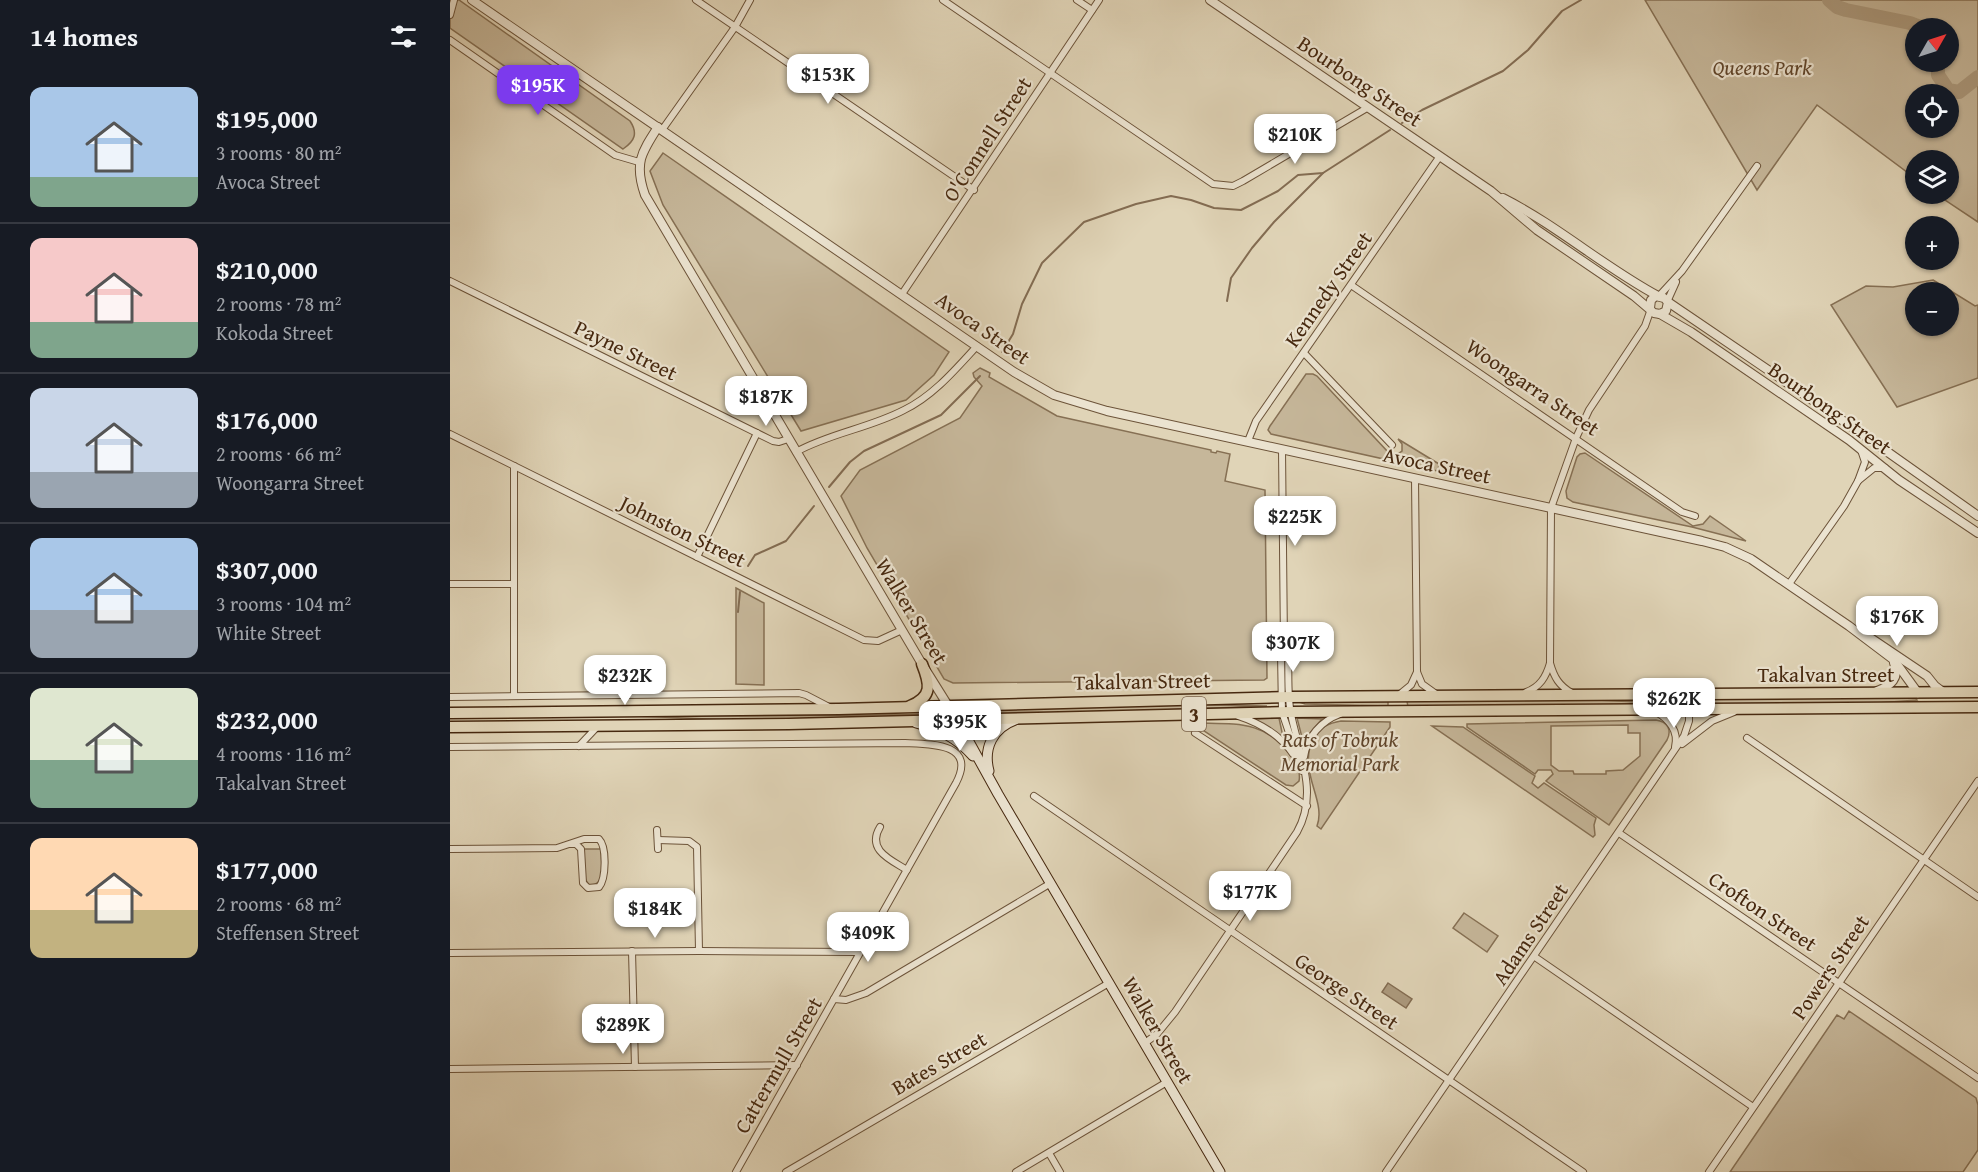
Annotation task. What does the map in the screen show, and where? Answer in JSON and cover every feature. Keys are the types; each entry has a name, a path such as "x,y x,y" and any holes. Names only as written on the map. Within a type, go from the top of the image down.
{"highway":[{"path":"907,707 922,700 928,691 928,681 922,664"},
{"name":"Takalvan Street","path":"450,713 832,709 1285,697 1978,692"},
{"path":"1918,693 1928,704 1939,707"},
{"name":"Takalvan Street","path":"450,727 910,721 1352,711 1978,707"}],"main road":[{"path":"998,794 987,764 988,746 995,733 1004,725 1023,718"},
{"name":"Walker Street","path":"957,720 1220,1172"},
{"path":"910,721 936,729 955,739 966,748 986,772"}],"street":[{"path":"450,15 454,0"},
{"name":"Avoca Street","path":"472,0 976,346 1054,395 1082,405 1551,508"},
{"path":"696,0 974,190"},
{"path":"450,40 615,155 639,162 643,151 735,27 750,0"},
{"path":"943,0 1214,184 1233,186 1367,108"},
{"path":"1077,0 1092,10"},
{"name":"O'Connell Street","path":"902,294 974,190 1099,0"},
{"name":"Bourbong Street","path":"1209,0 1491,191 1541,219 1641,287 1659,296"},
{"name":"Kennedy Street","path":"1248,441 1256,421 1440,156"},
{"name":"Walker Street","path":"639,162 639,178 645,195 957,720"},
{"path":"1517,695 1532,690 1541,683 1548,672 1550,663 1551,508 1588,410 1645,326 1652,300 1659,296 1682,271 1757,166"},
{"name":"Bourbong Street","path":"1491,191 1534,228 1651,308"},
{"path":"1534,228 1533,221 1537,218 1541,219"},
{"path":"1645,326 1666,311 1682,271"},
{"name":"Payne Street","path":"450,281 757,433 779,442 788,439"},
{"name":"Woongarra Street","path":"1351,285 1682,512 1695,516"},
{"path":"1659,296 1668,302"},
{"name":"Bourbong Street","path":"1668,302 1978,516"},
{"path":"1651,308 1654,313 1660,314"},
{"name":"Bourbong Street","path":"1660,314 1691,332 1858,447 1887,470 1978,533"},
{"path":"796,452 812,442 903,411 937,387 976,346"},
{"path":"1304,353 1392,445"},
{"path":"697,556 757,433"},
{"name":"Johnston Street","path":"450,434 868,641 881,640 902,630"},
{"path":"1789,584 1844,506 1858,481 1865,462 1852,439 1858,434 1863,435"},
{"path":"1144,1043 1168,1022 1297,832 1305,815 1306,780 1286,712 1281,653 1284,645 1282,449"},
{"path":"1858,481 1874,468 1887,470 1894,474 1899,472 1901,468 1899,461"},
{"path":"514,466 514,696"},
{"path":"1415,478 1417,672 1427,690 1441,696"},
{"path":"1551,508 1714,544 1751,560 1849,626 1889,657 1904,671 1918,693"},
{"path":"450,584 513,584"},
{"path":"1849,626 1881,644 1927,676 1938,689 1945,692"},
{"path":"1873,693 1888,687 1895,679 1897,670 1889,657"},
{"path":"1550,663 1559,683 1577,695"},
{"path":"1395,696 1411,686 1417,672"},
{"path":"450,697 638,693 799,693 806,694 832,709"},
{"name":"Adams Street","path":"1386,1172 1673,753 1687,729 1689,694"},
{"path":"1673,753 1712,721 1746,708"},
{"path":"1645,709 1658,713 1671,725 1677,741 1673,753"},
{"path":"1303,767 1306,750 1317,728 1338,714 1352,711"},
{"path":"1226,713 1248,720 1274,734 1288,747 1303,767"},
{"path":"450,747 579,746 597,726"},
{"path":"1195,733 1307,806"},
{"path":"1747,738 1978,897"},
{"name":"Cattermull Street","path":"579,746 905,743 947,747 955,752 961,766 959,778 736,1172"},
{"name":"Powers Street","path":"1708,1172 1978,781"},
{"name":"George Street","path":"1034,796 1583,1172"},
{"path":"880,827 876,845 879,852 907,870"},
{"path":"657,830 658,849"},
{"name":"Crofton Street","path":"1619,833 1978,1078"},
{"path":"450,849 557,848 588,839 599,839 602,842 604,878 599,887 588,888 583,883 582,851 578,845 571,844"},
{"path":"658,840 689,841 697,847 699,951"},
{"path":"834,999 846,1000 866,993 1051,883"},
{"path":"632,951 635,1067"},
{"path":"450,953 860,952"},
{"path":"1535,957 1753,1107"},
{"name":"Bates Street","path":"786,1172 1109,983"},
{"path":"450,1069 797,1065"},
{"path":"1016,1172 1167,1082"},
{"path":"1049,1153 1060,1172"}],"green space":[{"path":"450,0 459,0 630,121 634,137 630,143 623,149 450,28"},
{"name":"Queens Park","path":"1645,0 1978,0 1978,222 1951,204 1959,204 1959,150 1905,150 1905,171 1817,105 1757,190"},
{"path":"663,153 949,352 934,375 906,400 801,431 663,205 650,171"},
{"path":"1905,285 1905,336 1959,336 1959,296 1975,306 1978,305 1978,378 1897,407 1831,305 1866,286"},
{"path":"980,368 990,373 989,377 1057,416 1211,450 1211,452 1230,454 1225,481 1265,490 1267,678 1264,680 953,683 944,679 867,548 841,496 860,470 960,418 982,386 973,373"},
{"path":"1306,374 1317,376 1389,453 1396,455 1402,451 1402,444 1398,439 1439,464 1438,471 1271,434 1268,430 1270,426"},
{"path":"1585,453 1693,526 1703,524 1710,516 1746,541 1573,502 1567,498 1566,491 1577,457"},
{"path":"736,588 764,603 764,685 736,684"},
{"path":"1915,697 1917,700 1878,703 1699,704 1713,699"},
{"path":"1597,700 1676,704 1408,707 1407,701"},
{"path":"1388,701 1388,706 1299,702"},
{"path":"1176,704 1267,706 1081,713 989,712 989,709"},
{"path":"924,714 924,716 732,720 635,716 852,715"},
{"path":"1279,718 1283,737 1255,720 1255,719"},
{"path":"1297,718 1322,719 1310,733 1304,745"},
{"path":"1656,720 1668,727 1669,733 1667,740 1609,825 1546,781 1553,774 1551,770 1538,770 1535,774 1467,727 1467,724","holes":["1628,725 1628,733 1640,733 1640,756 1623,770 1606,771 1606,774 1574,774 1573,771 1559,771 1551,765 1551,726"]},
{"name":"Rats of Tobruk Memorial Park","path":"1341,721 1390,722 1390,727 1321,829 1317,826 1318,806 1308,762 1309,750 1314,738 1322,728"},
{"path":"1199,723 1239,725 1261,730 1272,736 1295,762 1299,771 1299,781 1293,786 1286,785 1198,727"},
{"path":"1432,726 1463,727 1535,776 1532,783 1538,788 1544,783 1596,818 1595,835 1593,837"},
{"path":"584,849 601,849 602,873 595,885 589,885 585,879"},
{"path":"1464,913 1498,936 1487,952 1453,928"},
{"path":"1849,1011 1976,1098 1978,1150 1963,1172 1730,1172 1837,1015 1844,1019"}],"shaded area":[{"path":"1388,983 1412,999 1406,1008 1382,992"}],"waterway":[{"path":"1402,123 1422,110 1503,71 1528,50 1562,11 1581,0"},
{"path":"1829,0 1837,7 1846,10 1905,22"},
{"path":"1938,72 1948,90 1959,92 1978,77"},
{"path":"1002,352 1013,334 1022,304 1042,263 1084,222 1136,204 1171,196 1214,208 1241,210 1278,191 1298,175 1323,173 1390,130"},
{"path":"1227,301 1231,278 1252,248 1274,222 1323,173"},
{"path":"829,487 850,462 864,451 941,415 980,376"},
{"path":"748,566 755,555 786,541 814,506"},
{"path":"738,612 740,592"}]}
